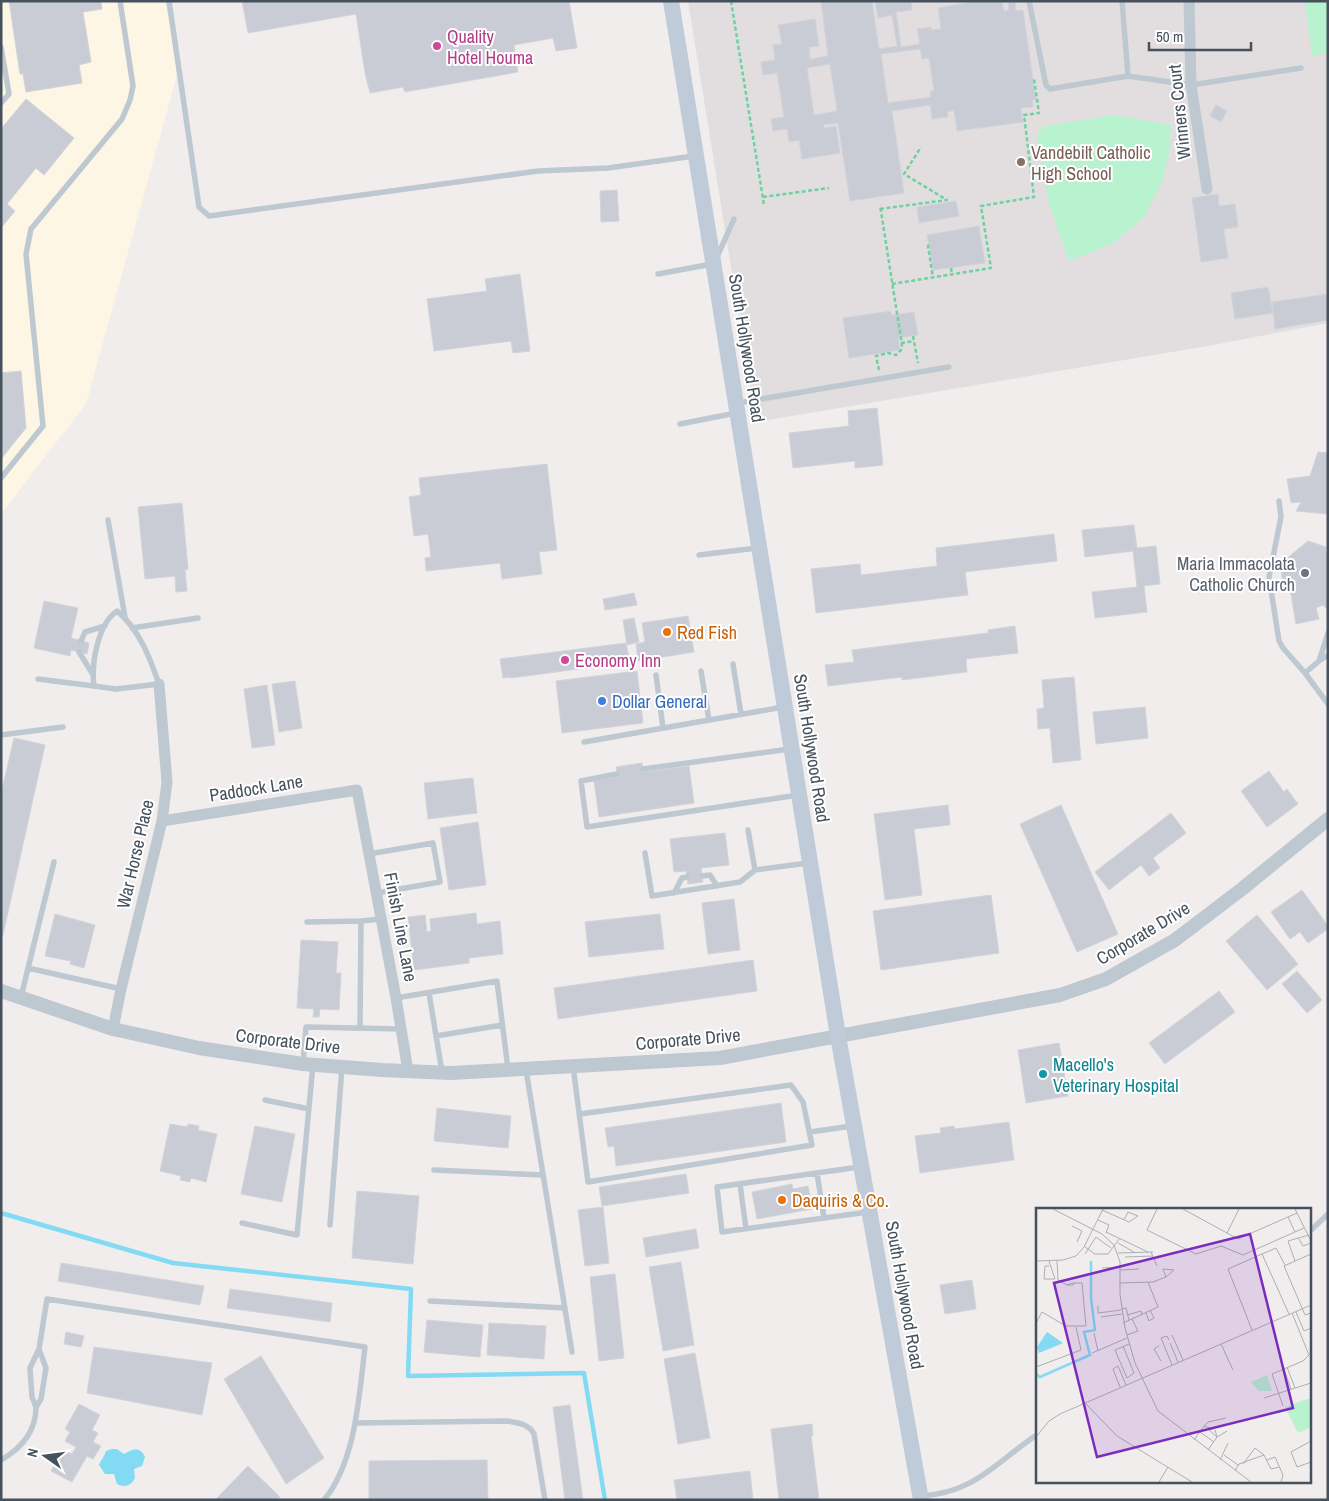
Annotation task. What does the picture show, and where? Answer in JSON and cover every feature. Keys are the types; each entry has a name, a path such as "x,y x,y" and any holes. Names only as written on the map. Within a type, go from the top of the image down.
{"main road":[{"name":"South Hollywood Road","path":"671,1 838,1036 921,1498"}],"street":[{"name":"Winners Court","path":"1189,1 1191,86 1206,188"},
{"name":"War Horse Place","path":"113,1028 162,822 168,782 159,684"},
{"name":"Paddock Lane","path":"162,822 357,790"},
{"name":"Finish Line Lane","path":"357,790 382,919 408,1071"},
{"name":"Corporate Drive","path":"1,992 113,1028 199,1048 308,1064 442,1072 720,1058 1060,995 1106,979 1175,940 1242,889 1328,819"}],"lane":[{"path":"1,478 43,426 26,254 31,229 122,119 130,100 133,86 120,1"},
{"path":"169,1 199,207 209,216 538,170 608,168 696,155"},
{"path":"1029,1 1046,85 1050,89 1128,76 1191,86 1301,68"},
{"path":"1122,1 1128,76"},
{"path":"1,46 8,94 1,103"},
{"path":"658,274 714,264 734,220"},
{"path":"680,424 737,408 880,378 949,367"},
{"path":"1279,501 1281,517 1269,577 1279,641 1328,704"},
{"path":"108,520 124,617"},
{"path":"699,555 759,547"},
{"path":"38,679 116,689 159,684 148,652 124,617 117,611 109,616 96,650 93,675 94,686"},
{"path":"132,628 198,618"},
{"path":"81,641 85,632 105,626"},
{"path":"1319,661 1328,634"},
{"path":"79,652 93,675"},
{"path":"1305,673 1328,655"},
{"path":"733,664 742,714"},
{"path":"701,671 710,720"},
{"path":"656,675 663,728"},
{"path":"584,742 785,706"},
{"path":"1,735 62,727"},
{"path":"643,769 792,748"},
{"path":"617,774 581,781 587,828 799,795"},
{"path":"748,830 756,870"},
{"path":"369,854 433,843 440,882 377,893"},
{"path":"645,853 652,896 740,882 756,870 810,863"},
{"path":"21,997 54,862"},
{"path":"702,876 710,875 717,886"},
{"path":"674,892 682,878 687,877"},
{"path":"307,922 382,919"},
{"path":"360,1028 361,921"},
{"path":"28,968 121,989"},
{"path":"396,998 497,981 508,1070"},
{"path":"428,993 442,1072"},
{"path":"242,1223 297,1235 309,1109 306,1026 401,1029"},
{"path":"436,1036 502,1026"},
{"path":"574,1066 588,1182 812,1145 803,1102 791,1085 580,1114"},
{"path":"330,1225 342,1067"},
{"path":"526,1069 572,1352"},
{"path":"264,1100 309,1109"},
{"path":"810,1132 854,1126"},
{"path":"862,1166 717,1187 722,1232 870,1212"},
{"path":"434,1170 543,1175"},
{"path":"818,1172 824,1218"},
{"path":"740,1184 746,1228"},
{"path":"1312,1229 1328,1214"},
{"path":"1,1460 23,1443 35,1422 36,1407 32,1397 30,1368 39,1348 47,1299 365,1347 355,1423 338,1478 324,1500"},
{"path":"430,1301 565,1308"},
{"path":"36,1407 41,1399 46,1368 39,1348"},
{"path":"355,1423 508,1422 525,1424 534,1434 545,1500"},
{"path":"921,1498 938,1495 966,1485 987,1474 1036,1436"}],"path":[{"path":"730,1 764,205"},
{"path":"892,284 991,268 981,206 1034,197 1024,115 1038,112 1033,77"},
{"path":"880,378 876,356 888,353 896,355 901,350 901,343 880,207 947,200 904,174 921,147"},
{"path":"762,197 829,188"},
{"path":"929,245 933,278"},
{"path":"952,268 952,275"},
{"path":"913,336 920,372"},
{"path":"901,343 914,341"}],"shaded area":[{"path":"1,1 165,1 179,68 86,404 1,514"},
{"name":"Vandebilt Catholic High School","path":"688,1 1328,1 1328,323 1208,346 756,422"}],"green space":[{"path":"1305,1 1328,1 1328,53 1312,56"},
{"path":"1114,115 1171,125 1169,153 1163,179 1144,217 1114,243 1069,261 1049,204 1037,135 1044,126"}],"water":[{"path":"117,1449 124,1454 133,1450 139,1450 145,1457 142,1466 134,1469 135,1478 128,1486 117,1484 114,1474 105,1474 99,1465 106,1451"}],"building":[{"path":"9,1 101,1 102,9 83,12 91,62 79,65 82,83 26,92 23,74 20,74"},
{"name":"Quality Hotel Houma","path":"242,1 569,1 577,48 556,51 553,38 514,45 518,72 405,92 403,87 370,93 356,14 248,33"},
{"path":"821,1 872,1 879,49 897,46 892,15 878,18 875,1 911,1 912,10 896,12 901,47 920,44 917,29 931,27 932,30 941,29 938,8 977,1 1002,1 1004,11 1009,10 1008,3 1015,2 1016,11 1023,10 1036,100 1032,100 1033,107 1021,108 1023,122 957,131 954,110 947,112 948,117 932,119 930,105 892,111 904,193 850,201 838,123 824,125 824,128 836,126 840,153 802,159 799,140 789,142 787,129 773,131 771,119 784,117 777,73 763,75 761,62 775,60 773,45 782,44 778,25 815,19 819,46 809,47 810,59 828,56","holes":["920,49 922,59 929,58 934,91 930,91 931,97 888,103 881,54","830,64 837,111 814,115 807,68"]},
{"path":"26,99 74,138 44,175 36,168 7,204 15,211 1,228 1,129"},
{"path":"1216,105 1227,111 1221,122 1210,116"},
{"path":"617,190 619,221 601,222 600,191"},
{"path":"1218,194 1219,206 1235,204 1238,227 1224,229 1228,258 1201,262 1192,198"},
{"path":"956,201 959,216 919,223 917,207"},
{"path":"979,226 985,263 933,270 927,235"},
{"path":"520,274 530,351 513,353 511,341 434,351 427,299 487,291 485,279"},
{"path":"1268,287 1273,313 1235,319 1231,293"},
{"path":"1328,294 1328,320 1275,329 1272,302"},
{"path":"891,311 891,315 914,312 918,335 898,338 900,350 849,358 843,318"},
{"path":"21,371 26,428 1,459 1,373"},
{"path":"877,408 883,465 855,468 855,461 793,468 789,433 849,426 848,411"},
{"path":"1318,452 1328,453 1328,514 1296,511 1301,502 1291,503 1287,479 1310,476"},
{"path":"547,464 557,550 539,552 542,574 502,579 500,563 426,571 425,558 431,557 428,534 414,536 409,497 421,495 419,478"},
{"path":"182,503 188,569 185,570 187,591 176,592 175,576 145,579 138,507"},
{"path":"1134,525 1137,548 1156,546 1160,584 1144,586 1147,612 1095,618 1092,592 1137,587 1133,551 1085,557 1082,530"},
{"path":"1054,534 1057,561 965,572 968,595 816,613 811,569 860,564 861,575 937,566 936,548"},
{"name":"Maria Immacolata Catholic Church","path":"1308,541 1326,547 1328,552 1328,610 1323,605 1316,608 1319,619 1296,624 1290,589 1287,583 1283,583 1280,564"},
{"path":"634,593 637,605 605,610 603,599"},
{"path":"44,601 78,608 71,638 89,643 87,654 71,650 70,656 34,648"},
{"name":"Red Fish","path":"688,616 694,652 638,661 636,644 645,642 642,623"},
{"path":"634,618 639,642 627,645 623,620"},
{"path":"1015,626 1018,653 966,659 967,672 902,680 902,677 828,686 825,665 854,662 852,650 988,633 988,630"},
{"name":"Economy Inn","path":"626,643 630,662 503,678 500,659"},
{"path":"637,671 643,723 562,733 556,681"},
{"path":"1074,677 1081,760 1053,763 1050,728 1038,729 1037,709 1044,708 1042,680"},
{"path":"295,681 302,728 279,732 272,684"},
{"path":"267,685 275,745 252,748 244,689"},
{"path":"1145,707 1148,738 1096,744 1093,712"},
{"path":"14,738 45,745 3,935 1,935 1,794"},
{"path":"642,763 644,772 689,766 694,803 599,817 594,781 618,777 616,767"},
{"path":"1269,771 1284,792 1287,789 1298,804 1267,827 1241,791"},
{"path":"473,778 477,813 428,819 424,783"},
{"path":"948,805 950,825 914,829 922,895 885,900 874,814"},
{"path":"1061,805 1118,934 1077,952 1020,824"},
{"path":"1171,813 1186,833 1153,858 1160,868 1149,876 1141,865 1109,890 1095,872"},
{"path":"478,822 486,885 449,890 440,828"},
{"path":"725,833 729,865 701,868 703,882 688,884 686,871 674,872 670,839"},
{"path":"1302,890 1328,926 1328,929 1308,943 1300,932 1290,939 1271,912"},
{"path":"991,895 999,953 881,970 873,911"},
{"path":"734,899 740,950 708,954 702,903"},
{"path":"476,913 477,924 500,921 503,954 469,958 469,963 414,970 408,917 425,915 427,932 431,931 430,919"},
{"path":"55,914 95,925 84,968 70,964 71,961 45,956"},
{"path":"660,914 664,949 589,957 585,922"},
{"path":"1257,915 1298,964 1267,990 1226,941"},
{"path":"301,940 338,942 336,973 341,973 339,1010 320,1009 319,1017 313,1017 314,1009 297,1008"},
{"path":"753,960 757,991 558,1019 554,988"},
{"path":"1297,971 1322,1000 1307,1013 1282,984"},
{"path":"1219,991 1235,1012 1165,1064 1149,1043"},
{"name":"Macello's Veterinary Hospital","path":"1059,1043 1068,1096 1026,1103 1018,1050"},
{"path":"781,1103 786,1142 616,1166 614,1146 608,1147 605,1128"},
{"path":"437,1108 511,1116 508,1148 434,1141"},
{"path":"1009,1122 1014,1160 920,1173 915,1136 941,1133 940,1128 954,1126 955,1129"},
{"path":"170,1124 187,1127 188,1124 199,1126 198,1130 217,1134 206,1182 191,1178 190,1182 180,1180 181,1176 160,1171"},
{"path":"255,1126 295,1134 282,1202 241,1194"},
{"path":"686,1174 689,1193 602,1206 599,1187"},
{"name":"Daquiris & Co.","path":"792,1184 793,1189 808,1186 812,1209 757,1219 752,1192"},
{"path":"357,1191 419,1196 413,1264 352,1258"},
{"path":"603,1207 609,1263 585,1266 578,1210"},
{"path":"696,1229 699,1248 646,1257 643,1238"},
{"path":"681,1262 694,1345 663,1351 649,1267"},
{"path":"61,1263 204,1286 200,1305 58,1281"},
{"path":"615,1274 624,1358 599,1361 590,1277"},
{"path":"972,1280 976,1309 945,1314 940,1285"},
{"path":"230,1289 332,1303 330,1322 227,1308"},
{"path":"427,1320 483,1325 480,1357 424,1352"},
{"path":"489,1323 546,1326 544,1359 487,1355"},
{"path":"66,1332 84,1336 81,1347 64,1344"},
{"path":"94,1347 212,1363 202,1415 87,1393"},
{"path":"695,1353 710,1438 678,1444 664,1359"},
{"path":"261,1356 324,1458 286,1484 224,1379"},
{"path":"79,1404 100,1415 92,1430 98,1433 93,1442 101,1446 93,1459 87,1456 72,1482 51,1471 63,1450 72,1454 76,1447 65,1441 70,1432 65,1429"},
{"path":"570,1405 583,1500 565,1500 553,1407"},
{"path":"812,1424 813,1436 811,1436 819,1500 779,1500 771,1429"},
{"path":"487,1460 488,1500 369,1500 369,1461"},
{"path":"248,1466 280,1497 277,1500 215,1500"},
{"path":"750,1471 753,1500 677,1500 674,1480"}],"waterway":[{"path":"1,1213 173,1263 411,1289 408,1376 584,1373 605,1500"}],"place":[{"name":"Quality Hotel Houma","path":"437,46"},
{"name":"Vandebilt Catholic High School","path":"1021,162"},
{"name":"Maria Immacolata Catholic Church","path":"1305,573"},
{"name":"Red Fish","path":"667,632"},
{"name":"Economy Inn","path":"565,660"},
{"name":"Dollar General","path":"602,701"},
{"name":"Macello's Veterinary Hospital","path":"1043,1074"},
{"name":"Daquiris & Co.","path":"782,1200"}]}
